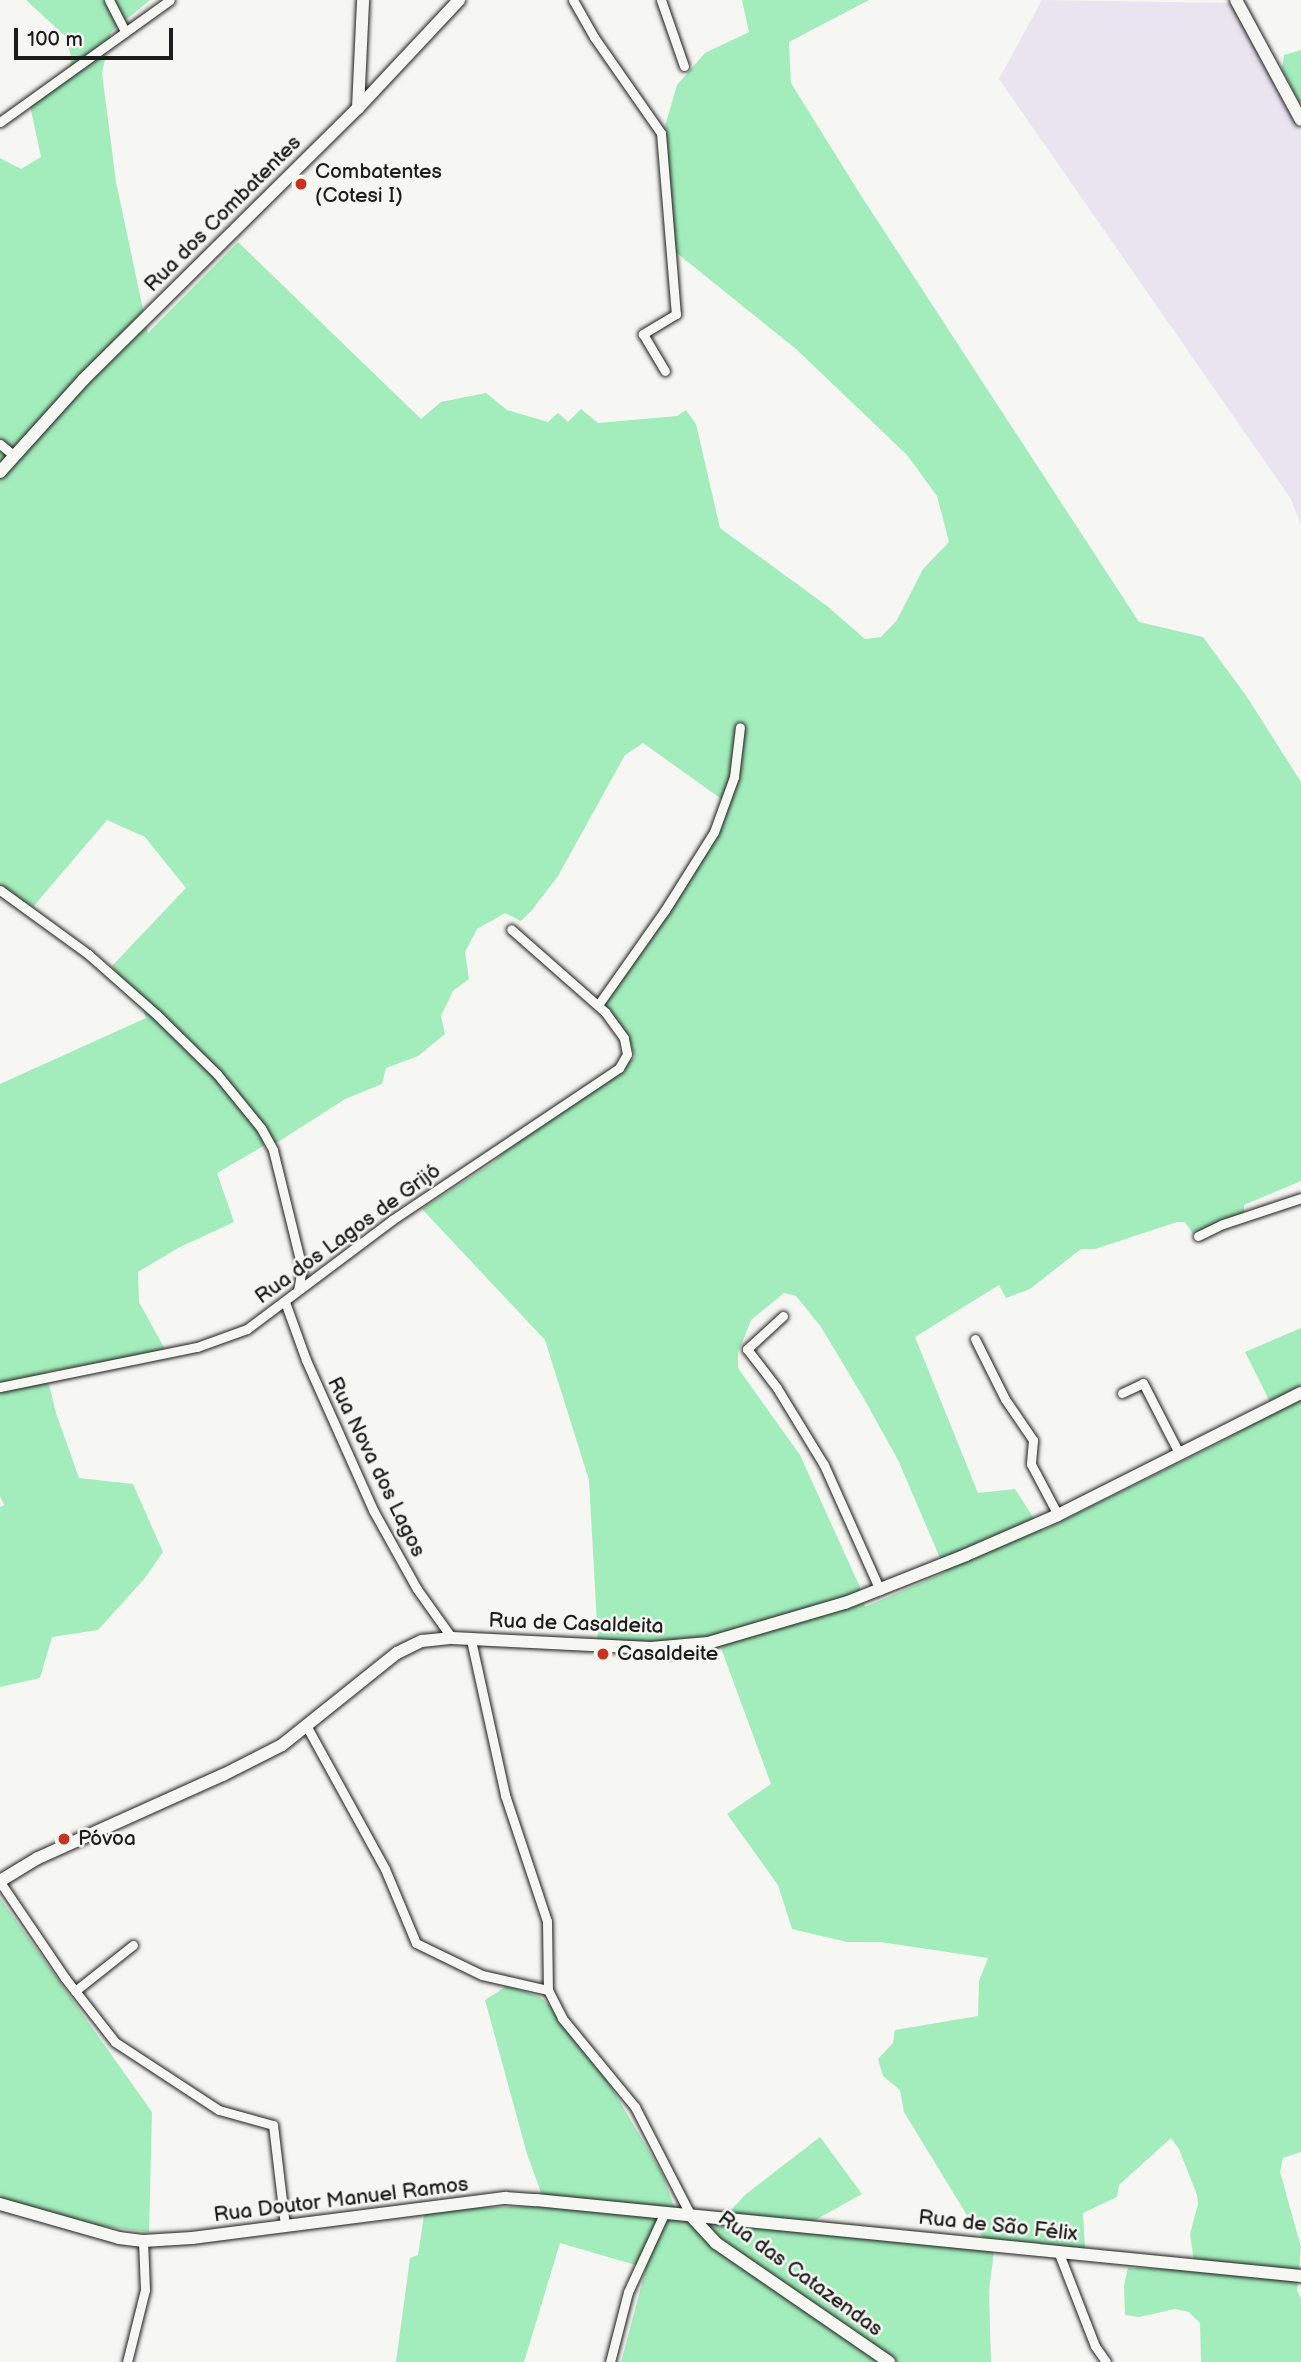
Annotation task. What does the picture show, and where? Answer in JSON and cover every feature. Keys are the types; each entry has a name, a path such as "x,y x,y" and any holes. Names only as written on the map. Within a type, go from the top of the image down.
{"main road":[{"path":"358,108 363,0"},
{"name":"Rua dos Combatentes","path":"0,472 84,379 358,108 460,0"},
{"path":"1236,0 1301,121"},
{"name":"Rua de Casaldeita","path":"0,1881 38,1858 282,1745 397,1653 422,1642 452,1638 652,1648 708,1643 880,1590 1058,1515 1301,1393"},
{"name":"Rua Doutor Manuel Ramos","path":"0,2204 119,2238 143,2241 505,2198 691,2216"},
{"name":"Rua de São Félix","path":"691,2216 1301,2276"},
{"name":"Rua das Catazendas","path":"691,2216 716,2243 889,2362"}],"street":[{"path":"109,0 125,32"},
{"path":"0,122 170,0"},
{"path":"573,0 594,37 661,133 676,314 643,334 665,371"},
{"path":"661,0 684,65"},
{"path":"0,444 13,455"},
{"path":"598,1005 665,910 714,832 734,777 740,727"},
{"path":"0,890 88,954 157,1014 217,1074 261,1128 273,1150 302,1269 298,1290"},
{"name":"Rua dos Lagos de Grijó","path":"0,1387 197,1347 247,1329 507,1140 619,1068 626,1054 624,1038 598,1005 512,929"},
{"path":"1198,1236 1223,1224 1301,1198"},
{"name":"Rua Nova dos Lagos","path":"285,1302 306,1360 373,1510 417,1589 452,1638"},
{"path":"783,1316 747,1349 777,1388 824,1465 880,1590"},
{"path":"975,1339 1005,1399 1033,1440 1031,1464 1058,1515"},
{"path":"1122,1394 1143,1382 1179,1453"},
{"path":"471,1640 505,1795 547,1921 548,1990 562,2018 635,2107 691,2216"},
{"path":"307,1727 385,1869 416,1943 482,1975 548,1990"},
{"path":"0,1881 75,1991 120,2045 219,2110 273,2125 285,2226"},
{"path":"75,1991 133,1945"},
{"path":"610,2362 628,2292 664,2214"},
{"path":"127,2362 145,2290 143,2241"},
{"path":"1058,2251 1095,2346 1106,2362"}],"shaded area":[{"path":"1042,0 1230,3 1271,71 1301,133 1301,525 1291,499 999,79"}],"green space":[{"path":"26,0 150,0 111,32 102,73 116,182 148,333 238,242 421,419 441,402 486,393 507,410 548,422 558,413 568,422 581,409 598,423 677,416 686,410 696,424 720,528 827,606 865,639 881,637 897,620 923,569 949,542 937,496 907,455 796,349 673,250 660,143 677,85 705,53 749,32 742,0 869,0 789,42 791,83 860,194 1139,622 1203,637 1247,697 1301,782 1301,1181 1244,1205 1244,1213 1193,1234 1185,1222 1177,1222 1095,1249 1081,1249 1030,1289 1006,1298 999,1285 915,1337 978,1493 1015,1489 1042,1531 1219,1443 1275,1412 1245,1352 1301,1328 1301,2152 1283,2158 1280,2172 1301,2247 1297,2290 1301,2299 1301,2362 1201,2362 1200,2323 1189,2312 1175,2309 1139,2317 1125,2315 1124,2285 1128,2268 1195,2269 1190,2234 1198,2204 1197,2195 1179,2149 1171,2138 1119,2185 1117,2197 1083,2213 1085,2248 1080,2260 994,2251 989,2291 991,2362 621,2362 646,2268 560,2243 524,2362 396,2362 410,2258 418,2255 425,2209 546,2206 527,2154 485,2000 507,1986 540,1997 557,2012 597,2063 663,2175 673,2204 687,2222 719,2223 746,2194 820,2137 862,2194 799,2229 993,2251 968,2217 904,2112 900,2090 883,2076 878,2059 893,2043 895,2030 978,2016 979,1981 988,1958 880,1942 847,1942 792,1929 778,1885 727,1814 771,1784 721,1648 669,1663 659,1643 598,1642 589,1480 545,1340 422,1209 494,1162 517,1139 609,1079 635,1057 631,1044 604,1004 677,899 727,803 643,743 625,755 558,876 532,910 521,921 505,913 477,929 465,952 469,979 453,991 441,1016 445,1034 418,1056 386,1068 382,1084 345,1099 278,1142 265,1145 217,1173 234,1222 178,1248 138,1272 139,1302 166,1351 46,1372 56,1413 79,1478 133,1484 163,1552 145,1578 98,1630 52,1637 40,1678 0,1687 0,1507 4,1505 0,1496 0,1084 146,1018 141,1003 112,966 186,888 145,837 107,820 33,907 0,886 0,158 21,169 41,157 29,101 70,72 71,56 65,36","holes":["784,1293 796,1296 821,1327 898,1460 946,1572 865,1607 859,1585 800,1455 738,1368 738,1353 751,1320"]},
{"path":"1301,50 1301,106 1282,69 1284,55"},
{"path":"0,1898 152,2112 149,2232 84,2224 0,2201"}],"place":[{"name":"Combatentes (Cotesi I)","path":"301,184"},
{"name":"Casaldeite","path":"603,1654"},
{"name":"Póvoa","path":"64,1839"}]}
